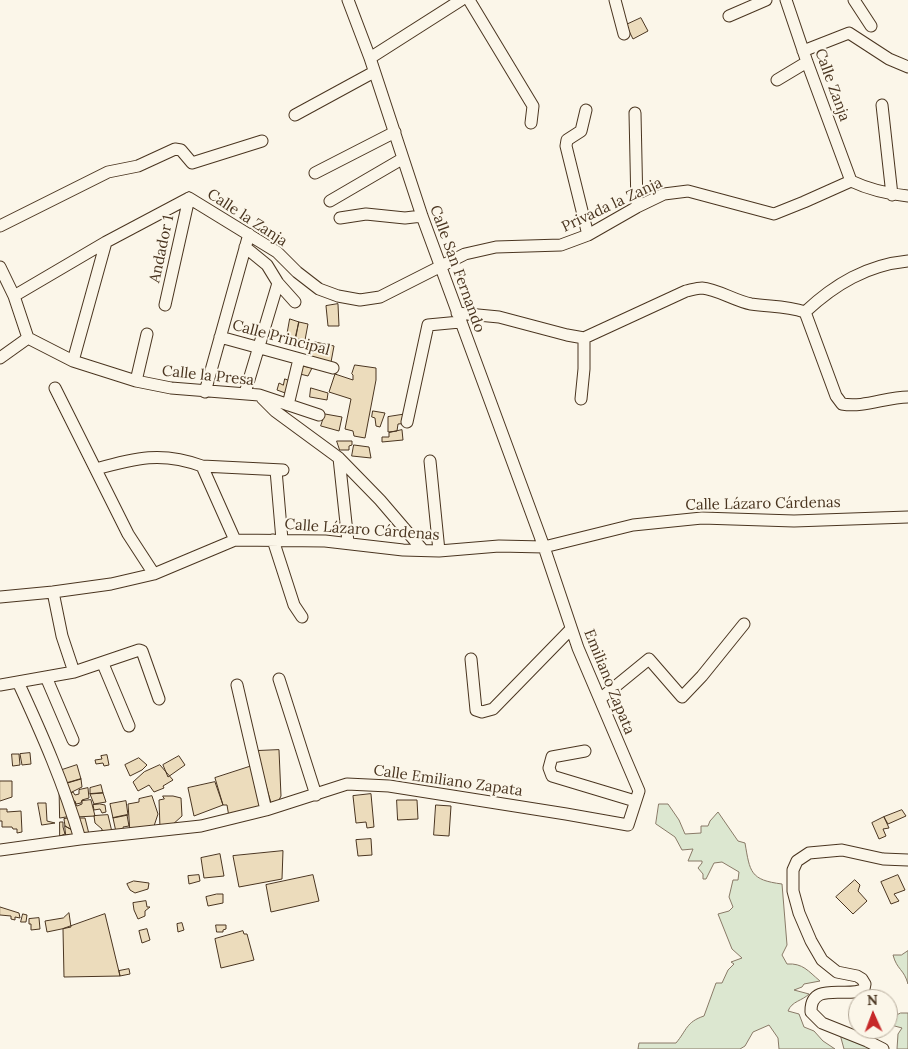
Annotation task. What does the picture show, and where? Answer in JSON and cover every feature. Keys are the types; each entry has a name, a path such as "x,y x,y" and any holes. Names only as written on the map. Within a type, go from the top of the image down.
{"street":[{"name":"Calle San Fernando","path":"348,0 370,58 402,159 458,318 544,547"},
{"path":"370,58 461,0"},
{"path":"469,0 533,106 531,123"},
{"path":"615,0 624,34"},
{"path":"729,16 766,0"},
{"name":"Calle Zanja","path":"787,0 805,57 851,181"},
{"path":"854,0 871,26"},
{"path":"777,80 805,57 849,33 890,59 908,66"},
{"path":"295,115 374,72"},
{"path":"882,106 892,195"},
{"path":"586,110 581,131 567,140 566,146 588,235"},
{"path":"635,113 637,207"},
{"path":"316,173 394,132"},
{"path":"0,226 108,172 138,166 175,149 181,150 192,163 262,142"},
{"path":"330,201 402,159"},
{"path":"851,181 892,195 908,196"},
{"name":"Privada la Zanja","path":"440,266 465,254 496,247 561,245 588,235 664,194 688,190 774,214 851,181"},
{"name":"Calle la Zanja","path":"14,296 106,242 189,198 277,252 297,272 319,289 338,296 360,300 380,297 440,266"},
{"name":"Andador 1","path":"165,305 189,198"},
{"path":"340,218 366,214 405,218 422,216"},
{"path":"205,392 249,234"},
{"path":"73,360 106,242"},
{"path":"245,247 267,265 278,283 295,302"},
{"path":"805,312 838,285 857,275 874,267 908,261"},
{"path":"0,267 14,296 28,338 0,358"},
{"path":"245,393 278,283"},
{"path":"407,422 428,325 458,318 499,317 584,338 686,291 702,288 752,304 790,307 805,312"},
{"path":"805,312 836,396 842,404 851,406 889,398 908,398"},
{"path":"136,381 147,334"},
{"name":"Calle Principal","path":"220,337 333,368"},
{"name":"Calle la Presa","path":"28,338 73,360 136,381 205,392 259,395 275,411 339,458 380,500 422,549"},
{"path":"581,399 584,369 584,338"},
{"path":"288,405 299,359"},
{"path":"55,388 128,534 154,574"},
{"path":"259,395 318,415"},
{"path":"96,469 130,460 152,457 176,458 202,466 280,470 278,540 294,605 302,617"},
{"path":"339,458 348,542"},
{"path":"430,461 439,551"},
{"path":"202,466 234,540"},
{"name":"Calle Lázaro Cárdenas","path":"0,597 111,584 154,574 234,540 348,542 403,550 422,549 439,551 499,546 544,547 633,525 702,518 794,520 908,517"},
{"name":"Emiliano Zapata","path":"544,547 571,629 639,791 628,826"},
{"path":"53,592 62,636 74,672"},
{"path":"600,699 649,659 682,697 702,676 744,624"},
{"path":"471,659 476,710 482,712 492,709 571,629"},
{"path":"0,685 74,672 103,664 136,651 142,652 159,699"},
{"path":"103,664 128,726"},
{"path":"46,677 73,740"},
{"path":"279,679 316,795"},
{"path":"18,682 52,757 68,798 80,839"},
{"path":"237,685 266,810"},
{"path":"585,751 552,758 549,768 552,776 636,801"},
{"name":"Calle Emiliano Zapata","path":"0,850 201,826 266,810 347,784 389,786 566,814 628,826"},
{"path":"883,1049 859,1037 822,1023 811,1012 813,1000 818,996 830,992 859,992 864,989 865,984 857,976 837,972 822,960 799,914 793,891 793,870 797,861 809,853 842,850 884,859 908,860"}],"green space":[{"path":"659,804 668,804 679,820 685,834 701,833 701,826 708,826 718,812 738,841 745,843 748,861 753,873 763,880 782,884 787,945 782,955 787,964 801,966 820,981 804,984 802,987 794,990 809,994 792,1005 788,1011 799,1014 804,1027 814,1031 823,1041 835,1049 779,1049 778,1038 769,1025 753,1032 745,1046 740,1049 638,1049 639,1043 676,1043 690,1024 704,1016 716,983 722,983 728,970 734,964 731,962 742,958 732,949 718,914 729,911 733,907 729,897 733,880 738,880 739,872 722,862 714,863 706,879 703,879 703,874 698,868 702,861 688,861 693,849 682,850 675,837 656,824"},
{"path":"908,951 908,984 893,955 901,955"},
{"path":"908,1013 908,1049 897,1049 898,1034 902,1028 898,1027 898,1014"},
{"path":"846,1029 848,1030 848,1039 866,1039 869,1049 844,1049 841,1038"}],"building":[{"path":"641,18 648,31 633,39 626,25"},
{"path":"338,304 339,326 328,326 326,306"},
{"path":"290,319 299,322 295,338 287,336"},
{"path":"299,322 308,324 305,340 296,339"},
{"path":"315,342 334,346 331,362 308,357"},
{"path":"298,365 312,368 308,376 296,373"},
{"path":"355,365 376,368 376,380 365,438 354,436 353,431 345,429 351,399 329,392 335,374 353,380 352,374"},
{"path":"285,379 293,382 288,394 277,390 279,383 283,385"},
{"path":"311,388 328,393 327,400 310,397"},
{"path":"373,411 385,413 380,427 376,426 375,418 372,417"},
{"path":"325,414 342,417 339,431 321,426"},
{"path":"407,414 410,423 398,424 397,431 388,432 388,417"},
{"path":"402,430 403,440 382,442 382,437 389,437 389,433"},
{"path":"337,441 352,441 352,445 349,446 349,450 340,450"},
{"path":"354,445 369,447 371,458 352,456"},
{"path":"279,750 281,796 278,802 271,803 256,751"},
{"path":"30,753 31,764 22,765 20,754"},
{"path":"12,754 19,754 20,765 13,766"},
{"path":"107,755 109,765 104,766 103,763 96,764 95,760 102,759 101,756"},
{"path":"179,756 185,765 168,777 163,765"},
{"path":"139,758 147,765 130,776 125,765"},
{"path":"77,765 81,779 64,784 59,771"},
{"path":"160,765 173,780 163,786 164,788 154,792 149,785 138,791 133,782 144,772"},
{"path":"252,766 264,809 229,817 227,805 223,805 215,778"},
{"path":"81,779 82,787 68,794 64,784"},
{"path":"59,780 72,816 60,818"},
{"path":"0,781 12,781 12,797 0,801"},
{"path":"215,782 223,805 194,816 188,788"},
{"path":"101,785 103,793 90,794 90,788"},
{"path":"88,788 89,798 76,804 75,801 71,801 68,794 73,792 75,795 79,794 79,790"},
{"path":"103,793 106,802 94,804 90,794"},
{"path":"371,794 374,827 367,828 366,822 356,823 353,796"},
{"path":"152,796 158,814 154,826 130,833 128,804 139,802 139,799"},
{"path":"163,796 181,798 182,816 171,826 160,828 159,800 164,799"},
{"path":"91,800 95,816 76,817 71,803 75,803 77,806 82,804 82,801"},
{"path":"397,800 417,800 418,819 398,820"},
{"path":"126,801 128,815 113,818 110,804"},
{"path":"38,803 46,803 47,821 55,823 42,825"},
{"path":"93,805 105,805 106,812 102,813 100,809 94,810"},
{"path":"436,805 451,806 449,836 434,835"},
{"path":"0,809 7,809 7,812 21,811 22,832 17,833 17,829 12,827 2,827"},
{"path":"902,810 906,816 888,824 884,817"},
{"path":"108,815 112,832 102,832 102,829 95,823 94,816"},
{"path":"127,815 129,826 123,827 124,831 116,832 113,818"},
{"path":"884,817 889,828 883,829 886,836 879,839 872,823"},
{"path":"70,818 72,830 65,826 64,819"},
{"path":"79,818 85,818 89,834 79,833"},
{"path":"60,822 63,822 65,834 60,836"},
{"path":"65,826 72,830 74,834 66,835"},
{"path":"371,839 372,855 358,856 356,840"},
{"path":"283,851 282,879 239,887 233,856"},
{"path":"220,854 224,876 204,878 201,858"},
{"path":"199,875 200,881 189,884 188,876"},
{"path":"313,875 319,901 271,912 266,885"},
{"path":"898,875 905,890 894,894 899,901 891,904 881,882"},
{"path":"855,880 860,885 858,891 867,901 853,914 836,897"},
{"path":"134,881 149,883 148,889 135,893 130,890 127,884"},
{"path":"223,894 223,903 208,906 206,897"},
{"path":"146,901 147,907 150,907 145,911 145,916 138,919 133,903"},
{"path":"0,907 19,913 20,918 15,917 15,920 11,919 11,916 0,915"},
{"path":"69,913 71,927 47,932 45,921 63,918"},
{"path":"23,914 27,915 26,922 21,922"},
{"path":"105,914 120,976 64,977 63,929"},
{"path":"39,918 40,929 31,930 29,919"},
{"path":"182,923 184,930 178,932 177,924"},
{"path":"216,925 226,925 226,929 223,932 217,932"},
{"path":"147,929 150,940 142,943 139,931"},
{"path":"243,931 244,934 247,934 254,960 221,968 215,939"},
{"path":"129,969 130,974 120,976 119,971"}]}
